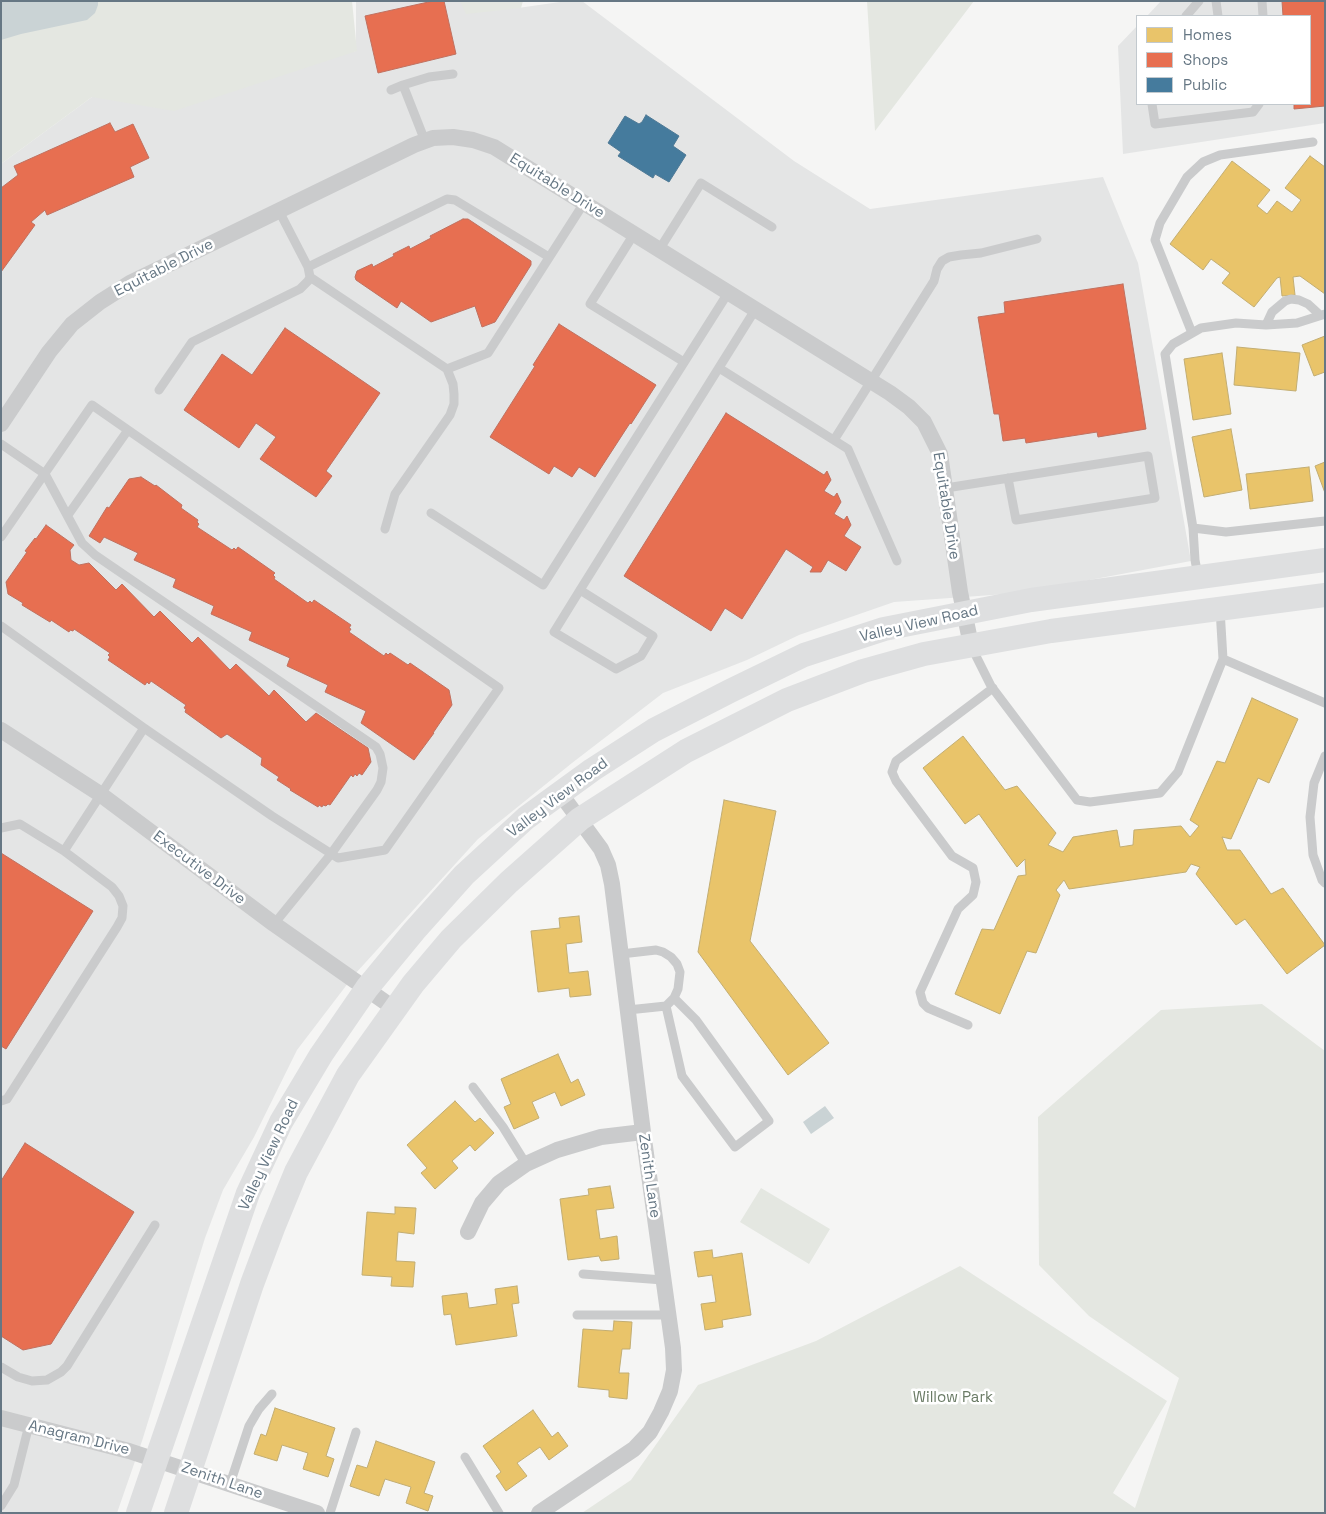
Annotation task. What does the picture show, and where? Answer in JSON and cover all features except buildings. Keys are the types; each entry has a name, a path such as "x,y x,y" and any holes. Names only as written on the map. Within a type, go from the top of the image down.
{"main road":[{"name":"Valley View Road","path":"138,1513 248,1193 281,1122 321,1055 366,988 464,875 526,818 592,770 654,730 804,656 884,629 1031,600 1325,560"},
{"name":"Valley View Road","path":"176,1513 252,1284 273,1228 296,1172 348,1075 413,984 451,939 508,882 580,819 686,751 787,700 863,671 924,654 1050,631 1325,595"}],"street":[{"name":"Equitable Drive","path":"1,424 49,352 72,324 100,302 130,283 279,210 433,138 453,136 473,140 494,147 870,381 909,407 924,422 940,454 964,612 971,645"},
{"name":"Executive Drive","path":"1,730 100,794 274,924 395,1009"},
{"name":"Zenith Lane","path":"539,1513 634,1449 650,1432 670,1392 674,1370 673,1348 643,1132 612,884 608,865 601,849 560,793"},
{"path":"468,1232 482,1203 499,1183 526,1164 557,1150 601,1137 643,1132"},
{"name":"Anagram Drive","path":"1,1418 130,1450 156,1459"},
{"name":"Zenith Lane","path":"156,1459 317,1513"}],"lane":[{"path":"1187,15 1199,1"},
{"path":"1216,1 1218,15"},
{"path":"1262,1 1263,15"},
{"path":"391,90 429,77 453,74"},
{"path":"404,85 426,141"},
{"path":"1152,105 1155,124 1253,112 1258,105"},
{"path":"1230,105 1232,114"},
{"path":"1192,334 1155,240 1160,223 1187,177 1203,162 1220,155 1313,142"},
{"path":"659,250 701,183 772,226"},
{"path":"308,267 447,199 455,200 549,257"},
{"path":"447,369 488,354 584,203"},
{"path":"159,390 192,342 300,289 308,281 310,277 308,267 279,210"},
{"path":"634,234 590,304 684,362"},
{"path":"834,440 934,281 937,269 942,261 961,254 981,254 1037,239"},
{"path":"310,277 447,369 453,384 454,404 450,415 395,494 385,529"},
{"path":"431,513 543,585 728,293"},
{"path":"1266,325 1272,312 1285,301 1292,299 1308,304 1322,314"},
{"path":"580,590 653,636 641,656 616,669 554,632 580,590 755,310"},
{"path":"1198,577 1193,528 1165,354 1173,344 1201,328 1236,323 1266,325 1297,323 1322,314"},
{"path":"719,368 848,449 897,561"},
{"path":"1,538 92,405 499,688 385,850 338,858 272,816 144,728 1,626"},
{"path":"68,516 128,430"},
{"path":"1,444 45,474 82,543 94,555 376,747 380,754 383,768 377,790 331,854 274,924"},
{"path":"946,488 1008,478 1148,456 1155,498 1016,520 1008,478"},
{"path":"1193,528 1226,532 1325,521"},
{"path":"971,645 993,688 1077,800 1090,802 1160,793 1178,772 1223,659 1220,609"},
{"path":"1223,659 1325,703"},
{"path":"968,1025 928,1008 923,1003 920,992 958,909 972,896 976,882 972,868 952,856 896,782 892,772 896,761 993,688"},
{"path":"64,851 144,728"},
{"path":"1325,756 1314,783 1310,817 1313,855 1325,884"},
{"path":"1,828 20,824 64,851 112,887 119,896 123,906 122,918 7,1099 1,1102"},
{"path":"621,954 656,950 670,957 677,964 680,972 678,988 674,998 666,1006 628,1010"},
{"path":"666,1006 682,1076 735,1147 769,1121 696,1020 674,998"},
{"path":"473,1087 526,1164"},
{"path":"1,1367 18,1377 32,1381 47,1380 61,1372 67,1366 155,1226"},
{"path":"583,1274 663,1280"},
{"path":"577,1315 668,1315"},
{"path":"230,1484 250,1426 259,1409 272,1394"},
{"path":"1,1506 14,1485 29,1425"},
{"path":"330,1513 356,1432"},
{"path":"464,1458 499,1513"}],"shaded area":[{"path":"1,1 98,1 98,5 95,13 87,20 1,40"},
{"path":"356,1 461,1 518,8 567,1 582,1 794,161 870,209 1103,177 1138,263 1191,561 1020,593 894,602 799,635 747,660 663,693 572,763 478,839 355,974 297,1050 254,1137 223,1190 205,1238 142,1441 117,1513 1,1513 1,164 92,97 356,51"},
{"path":"1161,1 1325,1 1325,123 1123,154 1118,46 1136,27 1136,105 1311,105 1311,15 1148,15"},
{"path":"825,1106 834,1118 811,1134 803,1122"}],"green space":[{"path":"1,1 352,1 357,51 174,111 92,97 1,164"},
{"path":"460,1 523,1 521,8 466,14"},
{"path":"867,1 974,1 875,131"},
{"name":"Willow Park","path":"1262,1004 1325,1051 1325,1513 582,1513 631,1480 698,1385 816,1341 960,1266 1167,1401 1113,1493 1135,1508 1179,1378 1089,1316 1039,1265 1038,1117 1161,1010"},
{"path":"761,1188 830,1229 809,1264 740,1222"}]}
